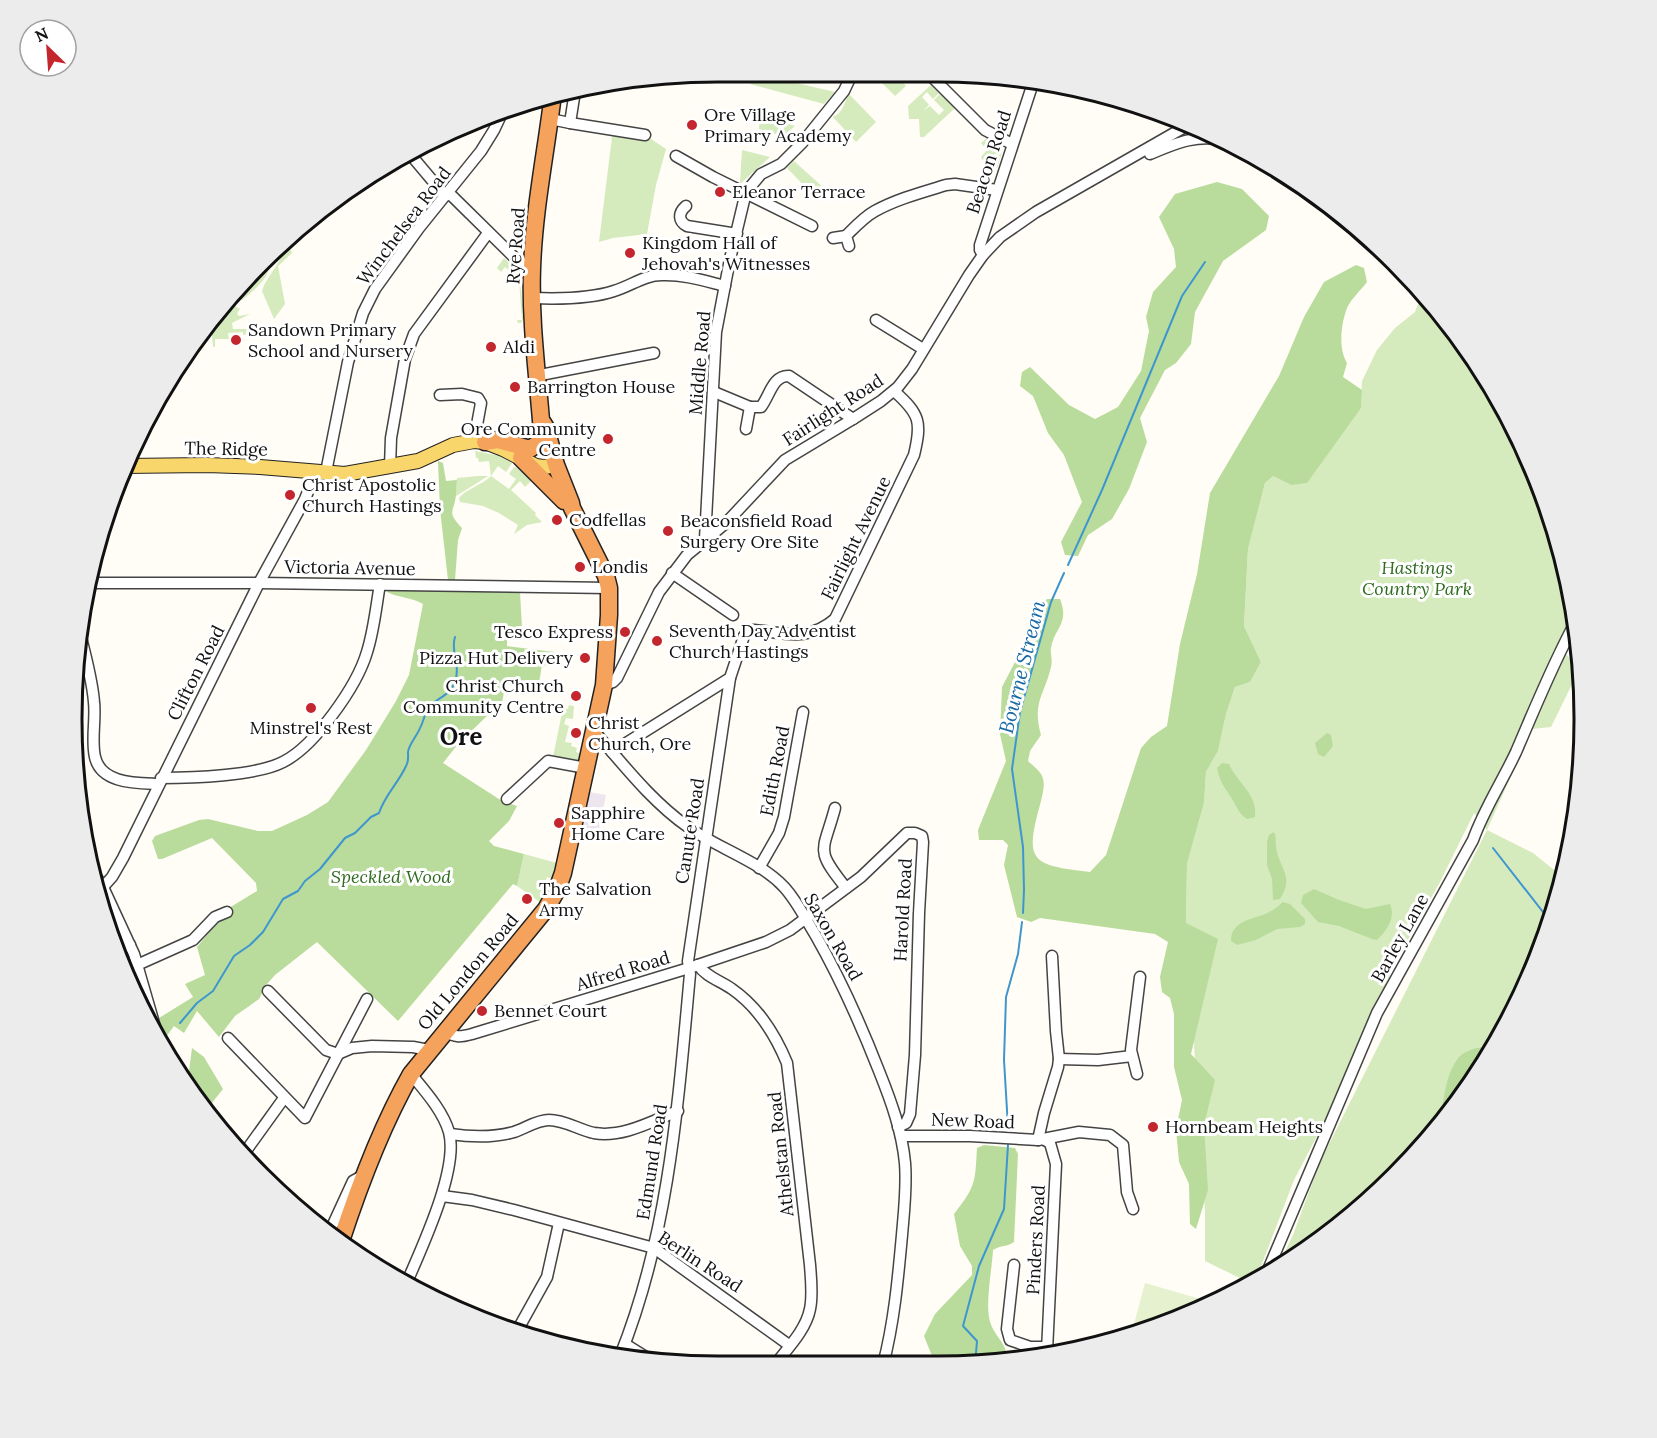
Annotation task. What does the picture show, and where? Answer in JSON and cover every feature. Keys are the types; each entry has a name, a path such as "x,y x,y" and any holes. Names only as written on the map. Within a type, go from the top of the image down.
{"highway":[{"name":"Rye Road","path":"552,105 532,267 532,298 536,376 542,430 553,465"},
{"path":"480,442 498,440 530,449 540,442 542,430"},
{"path":"521,458 568,504"},
{"name":"Old London Road","path":"344,1233 363,1176 411,1074 546,909 557,890 563,873 604,685 609,588 603,568 568,504 553,465"}],"main road":[{"path":"321,472 345,474 390,467 417,461 459,443 480,442 536,466 553,465"},
{"name":"The Ridge","path":"135,466 207,465 321,472"}],"street":[{"path":"746,192 761,174 781,164 802,143 844,91 848,82"},
{"path":"937,82 985,130 1012,144"},
{"name":"Beacon Road","path":"983,255 980,245 1031,90"},
{"path":"570,123 574,100"},
{"path":"550,119 645,135"},
{"name":"Winchelsea Road","path":"321,472 348,362 363,313 375,289 419,228 481,151 497,122"},
{"name":"Fairlight Road","path":"604,685 613,682 620,673 634,640 659,592 672,573 705,539 726,522 784,460 853,419 894,391 912,369 983,255 1000,237 1036,212 1180,130"},
{"path":"1124,162 1140,158 1186,139 1198,138"},
{"path":"676,156 812,226"},
{"path":"415,160 442,192 447,194 519,262 532,267"},
{"path":"833,238 848,241 873,212 931,189 955,184 997,190"},
{"name":"Middle Road","path":"705,539 716,332 746,192"},
{"path":"686,206 680,215 681,222 687,226 736,234"},
{"path":"390,467 391,438 405,359 414,334 488,233"},
{"path":"532,298 587,296 613,292 647,277 661,275 676,275 725,286"},
{"path":"876,320 923,349"},
{"path":"536,376 654,353"},
{"path":"714,392 750,408 761,407 776,380 781,375 789,376 853,419"},
{"name":"Fairlight Avenue","path":"748,631 811,633 824,628 835,619 914,455 919,421 914,411 894,391"},
{"path":"440,395 462,394 478,398 481,403 480,442"},
{"path":"746,429 750,408"},
{"name":"Clifton Road","path":"103,881 112,877 123,858 159,781 230,645 259,583 321,472"},
{"path":"672,573 734,615"},
{"name":"Victoria Avenue","path":"98,583 609,588"},
{"path":"86,657 94,702 95,757 99,766 108,775 128,783 232,774 268,768 281,763 308,745 360,671 368,652 380,584"},
{"name":"Canute Road","path":"693,967 687,961 730,678 744,636 748,631"},
{"name":"Barley Lane","path":"1272,1260 1377,1013 1473,840 1480,821 1516,752 1569,634"},
{"path":"612,752 730,678"},
{"name":"Edith Road","path":"759,868 779,833 784,817 803,712"},
{"name":"Saxon Road","path":"593,730 664,809 706,839 759,868 783,886 806,918 844,988 867,1038 900,1132"},
{"path":"507,800 548,761 586,768"},
{"path":"836,808 837,823 822,848 827,865 846,888"},
{"name":"Harold Road","path":"806,918 861,877 907,833 922,836 914,1067 910,1114 900,1132"},
{"path":"109,901 130,945 143,989"},
{"path":"137,965 185,945 198,936 215,916 227,912"},
{"name":"Alfred Road","path":"445,1031 459,1037 472,1034 693,967 766,942 790,930 806,918"},
{"path":"125,947 130,945"},
{"path":"1041,1139 1044,1113 1059,1059 1052,956"},
{"name":"Edmund Road","path":"623,1348 654,1248 671,1164 690,974 693,967"},
{"name":"Athelstan Road","path":"693,967 739,994 750,1004 770,1028 779,1043 786,1063 810,1265 811,1298 810,1310 804,1325 781,1356"},
{"path":"1137,1074 1132,1056 1140,977"},
{"path":"268,991 326,1050 338,1054 352,1048 372,1046 413,1047 429,1050"},
{"path":"228,1038 305,1118 367,999"},
{"path":"1059,1059 1098,1060 1132,1056"},
{"path":"410,1275 442,1196 449,1156 450,1134 444,1121 411,1074"},
{"path":"248,1148 284,1098"},
{"path":"450,1134 488,1137 514,1132 549,1120 597,1133 612,1133 635,1128 678,1111"},
{"path":"885,1356 899,1270 905,1200 905,1164 900,1132"},
{"name":"New Road","path":"900,1132 1041,1139 1079,1132 1110,1135 1123,1145 1127,1192 1133,1209"},
{"name":"Pinders Road","path":"1041,1139 1050,1143 1054,1151 1056,1172 1047,1346"},
{"name":"Old London Road","path":"333,1225 352,1181 363,1176"},
{"name":"Berlin Road","path":"442,1196 472,1200 654,1248 789,1345"},
{"path":"520,1324 547,1277 559,1223"},
{"name":"Pinders Road","path":"1014,1265 1007,1329 1010,1340 1035,1348"},
{"path":"625,1344 634,1350"}],"shaded area":[{"path":"589,792 606,795 597,839 582,837"}],"green space":[{"path":"751,82 792,82 835,92 824,104 750,84"},
{"path":"881,82 902,82 906,86 895,96"},
{"path":"931,85 939,93 933,99 927,92 922,97 929,105 923,111 930,106 939,115 944,110 934,100 940,94 955,108 924,137 920,137 919,119 909,119 908,106"},
{"path":"849,94 876,122 856,142 833,117 842,110"},
{"path":"760,116 795,126 783,136 759,129"},
{"path":"613,129 645,135 666,149 656,185 647,234 599,242"},
{"path":"988,137 1001,145 1003,149 997,168 984,163 981,157 987,150 981,143"},
{"path":"742,150 770,157 740,184 740,183"},
{"path":"794,161 826,190 817,199 787,168"},
{"path":"1217,182 1242,189 1269,216 1266,230 1223,261 1195,312 1191,344 1176,363 1165,370 1140,418 1147,442 1129,489 1112,519 1088,535 1078,556 1065,555 1061,542 1082,502 1064,455 1048,433 1033,396 1020,386 1022,372 1030,367 1069,405 1095,419 1118,407 1141,371 1149,331 1146,317 1153,292 1176,267 1174,249 1159,217 1175,194"},
{"path":"290,249 292,253 278,266 285,304 274,319 262,291 281,258"},
{"path":"504,258 515,271 519,280 513,280 516,275 505,267 501,272 497,268"},
{"path":"1356,265 1364,268 1367,282 1347,308 1341,343 1347,363 1343,377 1362,390 1361,408 1307,483 1291,485 1273,476 1265,483 1248,549 1244,626 1261,662 1250,682 1235,687 1218,751 1206,772 1204,803 1187,864 1186,923 1218,939 1191,1054 1215,1080 1204,1125 1208,1190 1196,1229 1190,1224 1189,1184 1179,1162 1176,1129 1182,1100 1174,1067 1174,1014 1170,998 1162,992 1160,977 1168,942 1155,934 1040,918 1031,922 1017,917 1004,865 1008,845 1003,840 979,840 978,830 1006,761 1000,734 1002,687 1028,637 1040,606 1047,599 1060,599 1063,607 1062,620 1053,641 1051,667 1038,707 1041,735 1030,751 1028,761 1040,772 1044,784 1033,837 1033,848 1037,857 1044,863 1055,867 1090,872 1106,855 1141,748 1151,737 1167,726 1180,644 1197,574 1210,493 1279,376 1304,317 1324,282"},
{"path":"268,270 266,277 242,300 240,299"},
{"path":"519,282 523,310 523,319 521,323 517,320 522,320"},
{"name":"Hastings Country Park","path":"1419,302 1467,365 1509,437 1526,475 1553,554 1569,636 1570,647 1566,654 1571,661 1573,682 1551,727 1532,729 1487,830 1474,813 1440,882 1396,961 1330,1111 1294,1180 1261,1267 1241,1278 1205,1261 1205,1211 1186,924 1187,864 1204,803 1206,772 1218,751 1235,687 1250,682 1261,662 1244,626 1248,549 1265,483 1273,476 1291,485 1361,408 1362,381 1377,350 1395,328 1415,312"},
{"path":"236,305 237,308 240,308 237,314 239,316 250,314 232,323 233,329 257,329 258,331 243,335 243,332 228,333 229,339 215,339 215,347 213,347 212,335"},
{"path":"475,451 500,456 512,463 506,472 498,466 491,476 489,461 479,462"},
{"path":"438,461 443,463 446,481 457,480 452,512 462,528 458,540 455,580 448,580 440,509"},
{"path":"514,467 532,480 525,487 520,481 511,490 536,513 535,515 542,522 527,525 514,534 518,525 499,513 483,506 460,502 459,498 462,495 491,476 509,489 516,479 509,474"},
{"path":"488,476 456,496 457,478"},
{"name":"Speckled Wood","path":"388,590 520,592 522,628 507,628 507,646 554,652 552,666 542,665 539,683 506,681 500,714 491,712 458,744 443,763 502,801 517,806 509,821 489,841 494,846 524,854 517,886 513,884 398,1021 317,942 275,975 259,999 235,1016 219,1037 197,1011 184,1033 174,1026 167,1035 159,1018 193,997 185,984 205,975 197,947 229,908 257,891 256,883 212,838 162,859 158,859 152,841 155,836 208,819 258,831 272,831 307,815 328,802 366,750 409,675 423,604 387,592"},
{"path":"569,705 574,706 573,719 566,718 564,724 569,726 565,742 572,743 571,746 577,748 576,752 582,754 581,762 553,757 563,708 568,709"},
{"path":"1327,733 1331,735 1333,746 1324,757 1318,754 1315,743"},
{"path":"1222,763 1229,764 1250,795 1255,817 1247,819 1238,810 1219,777 1217,768"},
{"path":"1487,830 1533,853 1556,871 1553,884 1526,963 1509,1001 1484,1046 1478,1047 1450,1096 1417,1139 1358,1198 1284,1253 1320,1162"},
{"path":"1274,832 1286,884 1280,899 1273,900 1272,879 1267,865 1267,842 1269,835"},
{"path":"524,854 557,863 552,879 547,877 543,887 548,889 540,902 517,886"},
{"path":"1314,889 1366,909 1390,904 1392,914 1390,924 1377,940 1339,926 1318,922 1301,903 1303,895"},
{"path":"1283,902 1290,904 1305,919 1305,924 1300,927 1277,929 1256,940 1237,945 1231,941 1232,933 1240,924 1265,914"},
{"path":"1483,1046 1442,1107 1447,1081 1454,1064 1462,1054"},
{"path":"192,1048 204,1057 223,1089 212,1103 190,1073"},
{"path":"984,1145 1015,1148 1018,1154 1014,1242 993,1250 989,1293 989,1317 1006,1351 932,1356 924,1336 935,1314 972,1275 972,1266 960,1246 954,1214 967,1197 973,1184 977,1148"},
{"path":"1145,1283 1200,1299 1182,1307 1134,1325"}],"waterway":[{"name":"Bourne Stream","path":"1068,565 1102,490 1182,296 1205,262"},
{"name":"Bourne Stream","path":"1023,913 1023,847 1012,769 1020,712 1051,602 1064,573"},
{"path":"180,1023 197,1003 213,991 234,956 263,932 283,899 298,891 305,881 320,869 345,838 355,833 371,817 379,813 407,764 411,743 427,711 433,703 449,691 455,682 457,676 455,637"},
{"path":"1493,848 1544,914"},
{"name":"Bourne Stream","path":"1008,1127 1004,1060 1006,997 1018,954 1022,922"},
{"name":"Bourne Stream","path":"976,1354 977,1341 963,1326 979,1266 1004,1209 1008,1145"}],"place":[{"name":"Ore Village Primary Academy","path":"692,125"},
{"name":"Eleanor Terrace","path":"720,192"},
{"name":"Kingdom Hall of Jehovah's Witnesses","path":"630,253"},
{"name":"Sandown Primary School and Nursery","path":"236,340"},
{"name":"Aldi","path":"491,347"},
{"name":"Barrington House","path":"515,387"},
{"name":"Ore Community Centre","path":"608,439"},
{"name":"Christ Apostolic Church Hastings","path":"290,495"},
{"name":"Codfellas","path":"557,520"},
{"name":"Beaconsfield Road Surgery Ore Site","path":"668,531"},
{"name":"Londis","path":"580,567"},
{"name":"Tesco Express","path":"625,632"},
{"name":"Seventh Day Adventist Church Hastings","path":"657,641"},
{"name":"Pizza Hut Delivery","path":"585,658"},
{"name":"Christ Church Community Centre","path":"576,696"},
{"name":"Minstrel's Rest","path":"311,708"},
{"name":"Christ Church, Ore","path":"576,733"},
{"name":"Sapphire Home Care","path":"559,823"},
{"name":"The Salvation Army","path":"527,899"},
{"name":"Bennet Court","path":"482,1011"},
{"name":"Hornbeam Heights","path":"1153,1127"}],"district":[{"name":"Ore","path":"461,737"}]}
